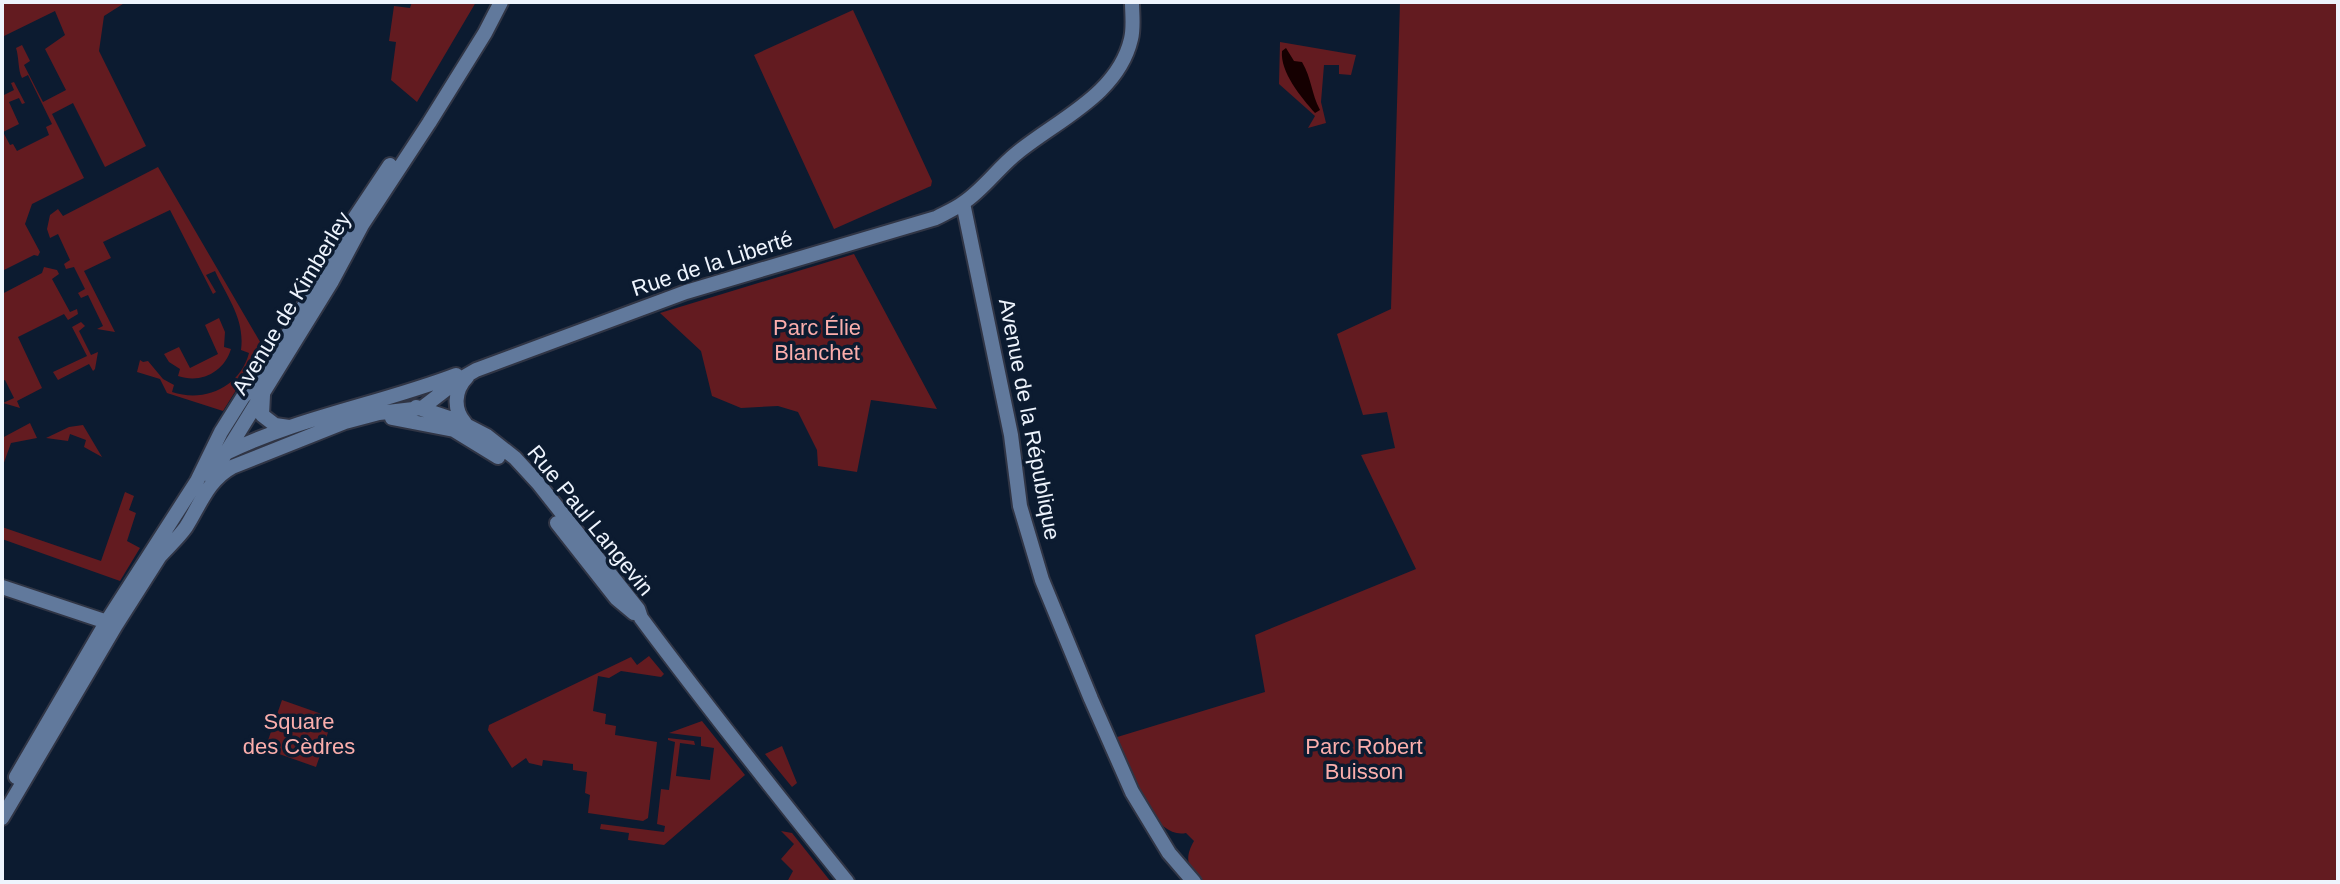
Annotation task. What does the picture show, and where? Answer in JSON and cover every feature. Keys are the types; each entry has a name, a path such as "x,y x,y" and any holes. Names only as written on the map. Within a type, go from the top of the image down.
{"street":[{"name":"Avenue de Kimberley","path":"259,389 354,219 422,118 493,2"},
{"name":"Avenue de Kimberley","path":"112,623 197,481 221,432 243,397 259,389 332,281 362,225 434,116 501,2"},
{"path":"963,203 1015,155 1088,102 1112,78 1132,37 1132,2"},
{"name":"Rue de la Liberté","path":"422,408 473,372 686,292 936,218 963,203"},
{"name":"Avenue de la République","path":"963,203 1011,435 1020,506 1042,580 1132,792 1169,853 1194,882"},
{"name":"Rue de la Liberté","path":"372,404 470,370 473,372"},
{"path":"468,426 457,410 457,396 462,382 473,372"},
{"path":"438,426 428,420 422,408 424,393 447,379"},
{"path":"259,389 262,415 275,425 290,427"},
{"path":"245,462 227,453 223,443 259,389"},
{"path":"197,481 227,453 290,427 350,407 372,404"},
{"name":"Rue Paul Langevin","path":"372,404 422,408 468,426 496,443 538,483 632,601 641,618 786,808 847,882"},
{"path":"160,556 184,530 219,474 323,429 379,413 422,408"},
{"name":"Rue Paul Langevin","path":"363,418 385,418 454,430 491,450 522,476 616,598 641,618"},
{"path":"2,801 112,623 227,453"},
{"path":"2,587 112,623"},
{"path":"2,818 112,623"}],"green space":[{"path":"2,2 126,2 104,16 99,51 146,146 105,167 73,103 52,114 84,178 32,204 25,224 40,252 38,256 34,255 2,271 2,96 14,90 11,83 14,82 25,103 22,104 19,98 9,102 19,124 3,132 10,145 13,144 17,151 49,135 46,127 52,124 28,75 22,78 16,48 22,45 30,61 24,65 43,102 66,90 45,49 65,35 55,11 2,37"},
{"path":"412,2 476,2 417,102 391,80 396,42 389,41 394,6 410,8"},
{"name":"Parc Robert Buisson","path":"1400,2 2338,2 2338,882 1198,882 1188,862 1194,841 1186,833 1174,832 1162,825 1151,813 1114,738 1265,692 1255,635 1416,569 1361,455 1395,448 1387,412 1363,415 1337,334 1391,309"},
{"path":"853,10 932,181 931,186 834,229 754,55"},
{"path":"1280,42 1356,55 1351,75 1339,74 1339,65 1324,65 1321,102 1326,123 1308,128 1315,116 1279,84"},
{"path":"158,167 263,347 223,411 167,393 160,379 137,372 140,360 148,361 163,379 174,385 172,392 197,395 220,389 229,383 238,375 249,353 241,350 238,319 215,271 206,275 216,292 213,294 170,210 103,242 111,258 84,271 115,332 97,329 103,326 88,295 81,298 78,293 85,289 74,267 66,269 64,264 70,260 58,234 50,238 47,229 50,215 58,209 63,216"},
{"name":"Parc Élie Blanchet","path":"854,254 937,409 871,400 857,472 818,466 817,450 798,412 778,406 741,408 712,396 701,351 660,313"},
{"path":"44,267 57,270 59,274 52,279 70,312 77,309 78,314 68,320 64,314 18,337 42,388 17,401 20,408 3,403 14,398 5,380 2,381 2,294 42,273"},
{"path":"219,318 225,332 224,347 231,349 228,357 217,370 203,377 178,376 180,369 169,362 164,354 179,347 190,368 218,354 205,325"},
{"path":"81,322 85,326 79,331 91,355 98,352 95,369 93,371 89,364 58,380 53,372 87,356 72,327"},
{"path":"30,423 37,438 11,443 2,468 2,438"},
{"path":"83,425 102,457 84,447 86,440 70,434 68,441 46,438 69,427"},
{"path":"125,492 134,496 129,510 136,513 127,541 140,548 120,581 2,539 2,527 101,561"},
{"path":"649,656 664,674 661,677 621,671 609,678 598,676 593,711 606,714 605,724 616,726 615,735 657,742 648,818 643,821 588,813 590,795 585,793 587,772 573,770 573,764 543,760 542,766 529,763 526,758 512,768 488,730 489,725 631,657 637,665"},
{"name":"Square des Cèdres","path":"282,700 333,718 316,767 265,749"},
{"path":"702,721 745,775 664,845 628,840 629,833 600,829 601,824 664,832 665,826 657,824 661,789 669,790 675,742 668,738 694,741 695,745 680,743 676,776 710,780 714,748 701,746 701,737 669,733"},
{"path":"782,746 797,783 792,787 765,754"},
{"path":"781,831 792,833 831,882 787,882 793,871 781,859 794,844"}],"shaded area":[{"path":"1286,48 1294,61 1302,62 1305,68 1320,110 1315,113 1288,76 1282,59 1282,51"}]}
